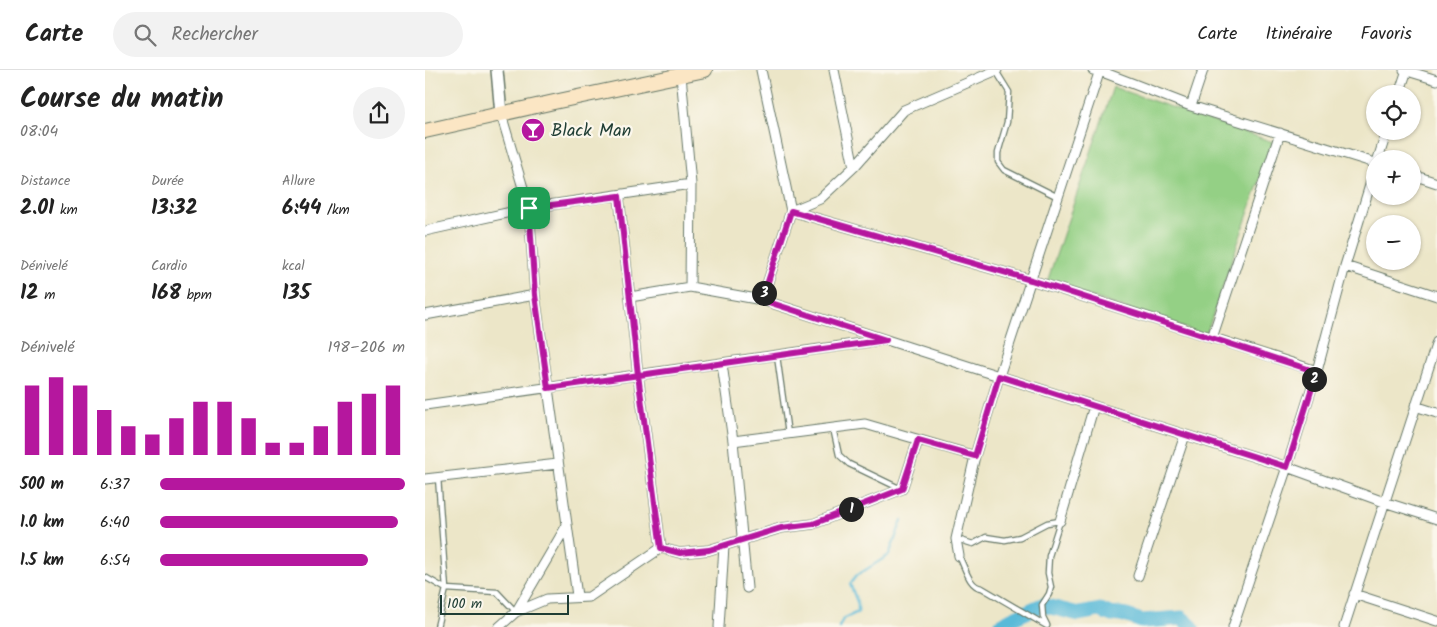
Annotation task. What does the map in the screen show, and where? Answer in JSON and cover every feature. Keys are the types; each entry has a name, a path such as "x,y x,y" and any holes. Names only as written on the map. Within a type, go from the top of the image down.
{"main road":[{"path":"425,131 705,70"}],"street":[{"path":"497,70 501,114 529,208 535,295 577,596"},
{"path":"761,70 791,211 762,300"},
{"path":"834,70 854,167"},
{"path":"791,211 821,199 854,167 904,110 997,70"},
{"path":"959,556 956,539 975,456 1098,70 1191,106 1366,161"},
{"path":"1191,106 1203,70"},
{"path":"1402,85 1406,70 1437,80"},
{"path":"681,75 691,184 690,287"},
{"path":"1212,338 1280,133"},
{"path":"1421,178 1437,183"},
{"path":"425,231 529,208 691,184"},
{"path":"619,196 638,375 661,548"},
{"path":"1233,627 1317,372 1345,266 1366,198"},
{"path":"791,211 1031,280 1317,372"},
{"path":"1345,266 1437,296"},
{"path":"630,297 690,287 762,300 1287,467 1437,519"},
{"path":"425,315 535,295"},
{"path":"425,405 886,340"},
{"path":"1343,627 1437,342"},
{"path":"722,364 733,441 747,588"},
{"path":"1060,521 1094,406"},
{"path":"1415,406 1437,413"},
{"path":"733,441 865,424 975,456"},
{"path":"1138,576 1185,435"},
{"path":"516,612 547,599 577,596 589,597 661,548 680,553 709,550 781,528 813,524 902,489 918,440"},
{"path":"425,479 559,464"},
{"path":"499,627 516,612 567,525"},
{"path":"719,627 724,546"},
{"path":"1354,594 1437,621"}],"lane":[{"path":"997,70 1009,92 1007,122 998,153 998,162 1004,170 1058,197"},
{"path":"777,356 788,434"},
{"path":"833,428 839,455 849,464 902,489"},
{"path":"437,627 446,589 438,477"},
{"path":"956,539 973,544 986,537 1005,540 1019,537 1047,523 1060,521 1049,556 1048,573 1051,587 1042,605 1043,617 1047,626"},
{"path":"959,556 973,584 1047,626"},
{"path":"425,577 446,589 497,592 516,612"}],"green space":[{"path":"1113,87 1273,142 1206,335 1047,282"}],"waterway":[{"path":"839,627 843,619 858,612 858,604 850,584 856,576 889,555 902,520"},
{"path":"999,627 1007,621 1042,605 1079,614 1100,610 1112,615 1121,614 1142,621 1182,618 1192,627"}],"place":[{"name":"Black Man","path":"533,130"}],"route":[{"path":"529,208 535,295 548,388 638,375 722,364 886,340 762,300 791,211 1031,280 1317,372 1287,467 999,376 975,456 918,440 902,489 813,524 781,528 709,550 680,553 661,548 638,375 619,196 529,208"}]}
